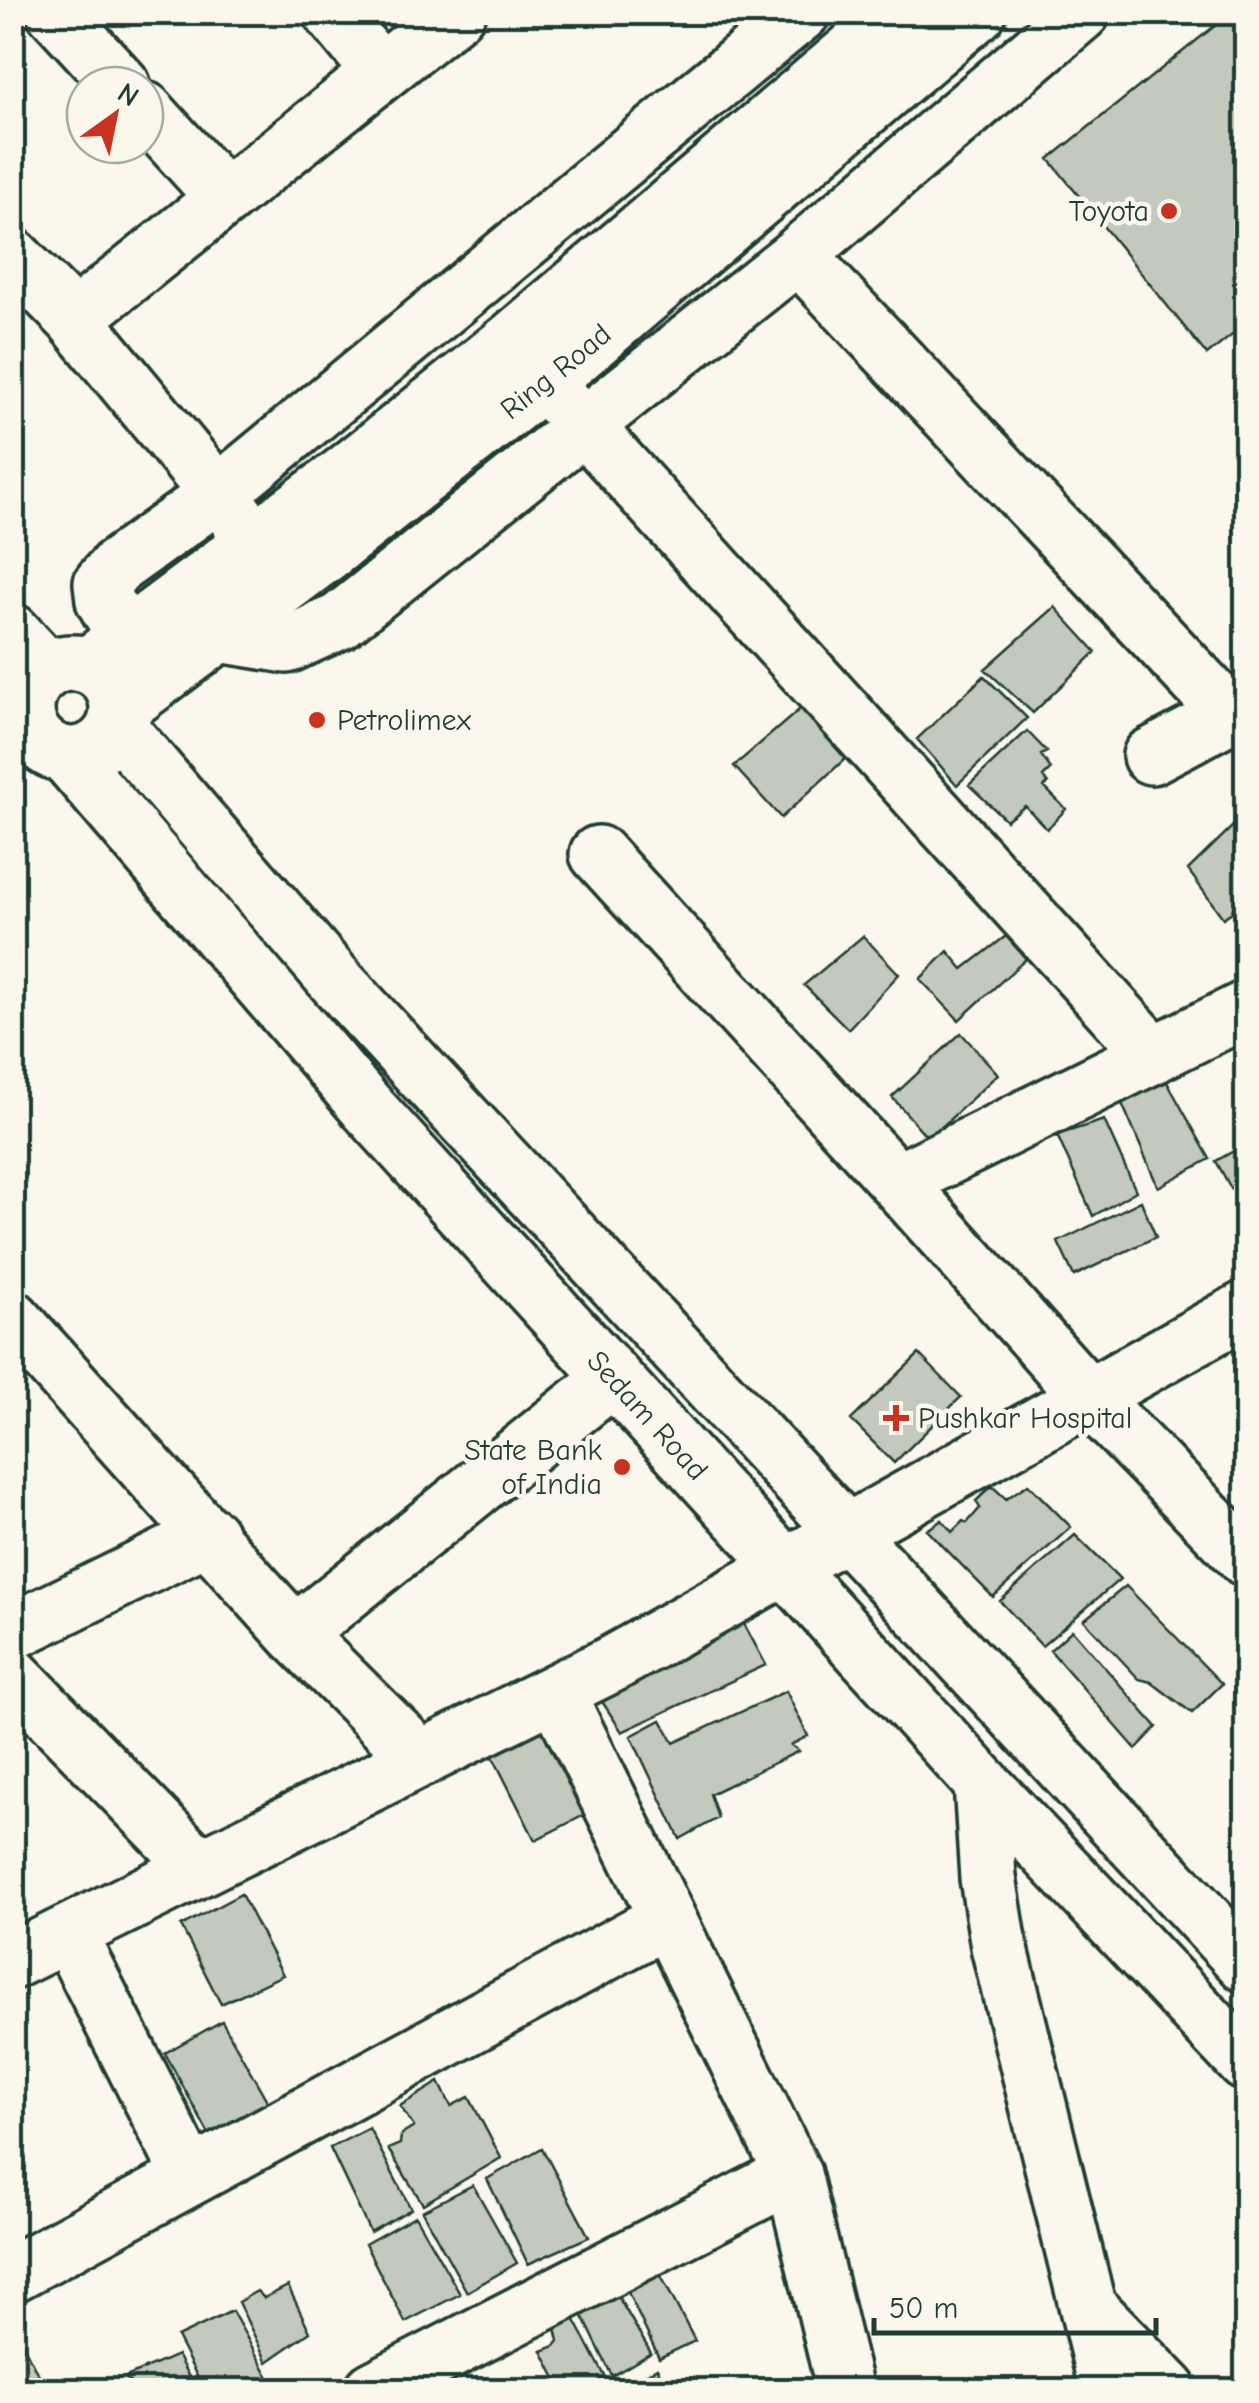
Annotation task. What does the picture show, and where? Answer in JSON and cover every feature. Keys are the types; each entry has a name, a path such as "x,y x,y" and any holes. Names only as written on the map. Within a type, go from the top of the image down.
{"main road":[{"path":"55,12 104,65"},
{"path":"331,12 380,71"},
{"path":"74,318 457,12"},
{"path":"44,701 104,600 102,583 116,567 218,494 802,12"},
{"name":"Ring Road","path":"44,701 512,340 898,12"},
{"name":"Ring Road","path":"118,717 544,382 978,12"},
{"path":"219,634 287,645 340,621 798,255 1082,12"},
{"path":"165,132 224,197"},
{"path":"798,255 1238,711 1151,756"},
{"path":"12,256 74,318 256,540"},
{"path":"544,382 1154,1055"},
{"path":"44,701 111,682 118,717 337,982 1246,1964"},
{"name":"Sedam Road","path":"44,701 368,1107 982,1784 1246,2064"},
{"path":"598,854 1089,1397 1246,1558"},
{"path":"897,1182 1246,1009"},
{"path":"12,1961 610,1666 1246,1309"},
{"path":"12,1318 295,1634 421,1760"},
{"path":"295,1634 613,1378"},
{"path":"12,1632 210,1536"},
{"path":"12,1675 200,1868"},
{"path":"556,1692 793,2174 836,2386"},
{"path":"982,1784 988,1878 999,1946 1108,2390"},
{"path":"12,2274 667,1919"},
{"path":"68,1934 191,2177"},
{"path":"373,2390 444,2374 793,2174"},
{"path":"1089,2308 1168,2390"}],"building":[{"name":"Toyota","path":"1232,12 1246,12 1246,324 1207,355 1049,159"},
{"path":"1055,607 1096,652 1033,713 985,669"},
{"path":"984,676 1027,718 957,785 917,739"},
{"path":"814,697 859,746 781,818 734,766"},
{"path":"1027,731 1047,752 1041,755 1051,769 1043,777 1048,784 1044,787 1066,809 1047,829 1025,806 1006,820 969,785"},
{"path":"1240,819 1246,825 1246,896 1241,900 1236,897 1232,912 1223,918 1188,870"},
{"path":"863,936 899,974 848,1029 804,985"},
{"path":"1006,936 1026,959 959,1020 920,979 948,951 963,969"},
{"path":"961,1033 998,1074 929,1139 892,1097"},
{"path":"1167,1082 1210,1159 1158,1187 1121,1101"},
{"path":"1104,1120 1136,1191 1093,1216 1057,1135"},
{"path":"1246,1144 1246,1216 1216,1161"},
{"path":"1141,1201 1156,1237 1074,1276 1058,1242"},
{"path":"919,1354 961,1397 894,1463 851,1420"},
{"path":"1028,1484 1071,1527 993,1597 927,1530 942,1520 952,1532 963,1521 967,1523 980,1508 976,1501 992,1486 1006,1499"},
{"path":"1075,1535 1120,1579 1042,1646 1000,1601"},
{"path":"1126,1586 1222,1684 1192,1713 1151,1682 1139,1679 1084,1620"},
{"path":"743,1622 766,1665 622,1732 601,1700"},
{"path":"1072,1630 1157,1727 1136,1749 1050,1650"},
{"path":"786,1691 808,1736 791,1745 799,1751 710,1794 718,1818 680,1839 631,1736 661,1720 674,1743"},
{"path":"556,1713 604,1805 535,1840 488,1747"},
{"path":"241,1894 283,1975 221,2004 181,1926"},
{"path":"222,2021 270,2106 212,2140 165,2053"},
{"path":"439,2082 451,2106 469,2097 501,2158 423,2204 388,2149 400,2144 401,2135 414,2127 400,2106"},
{"path":"369,2128 411,2209 370,2232 330,2148"},
{"path":"542,2148 589,2237 528,2264 487,2179"},
{"path":"473,2185 517,2263 467,2292 422,2211"},
{"path":"415,2216 460,2294 405,2322 365,2244"},
{"path":"659,2272 695,2341 659,2358 624,2284"},
{"path":"288,2286 310,2332 267,2362 238,2302 257,2291 264,2298"},
{"path":"613,2288 651,2353 612,2376 578,2306"},
{"path":"569,2309 606,2378 584,2390 562,2390 542,2351 559,2341 556,2328 547,2323"},
{"path":"232,2311 276,2390 204,2390 177,2337"},
{"path":"12,2323 46,2390 12,2390"},
{"path":"177,2355 196,2390 135,2390 126,2377"},
{"path":"657,2368 668,2390 622,2390 621,2388"}],"place":[{"name":"Toyota","path":"1169,211"},
{"name":"Petrolimex","path":"317,720"},
{"name":"Pushkar Hospital","path":"896,1418"},
{"name":"State Bank of India","path":"622,1467"}]}
